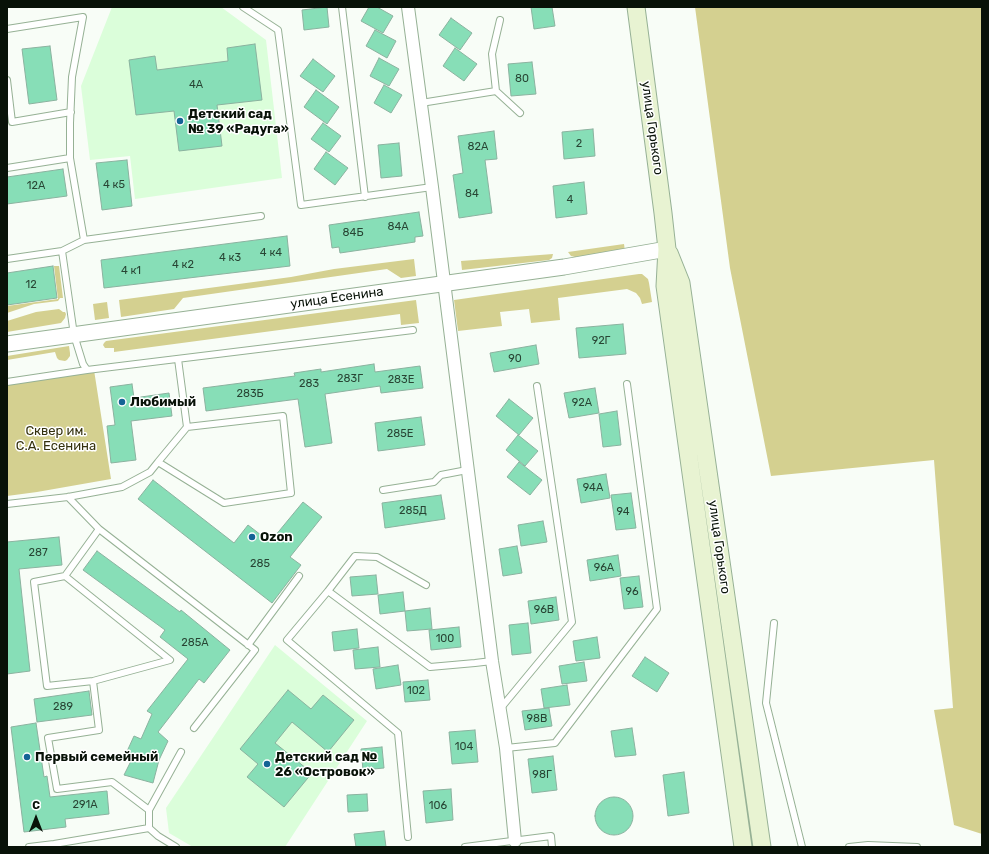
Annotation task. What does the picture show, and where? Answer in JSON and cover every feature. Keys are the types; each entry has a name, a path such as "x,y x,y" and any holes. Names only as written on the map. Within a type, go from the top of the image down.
{"main road":[{"name":"улица Горького","path":"636,7 667,249 665,286 743,847"},
{"name":"улица Горького","path":"667,249 682,283 762,847"}],"street":[{"path":"408,7 492,661 506,748 515,841"},
{"name":"улица Есенина","path":"7,344 564,267 667,249"}],"lane":[{"path":"244,7 278,30 301,205 432,187"},
{"path":"342,7 365,197"},
{"path":"7,29 83,17 72,77 70,158 84,240"},
{"path":"500,20 492,54 496,91 520,113"},
{"path":"7,80 12,122 71,112"},
{"path":"421,103 496,91"},
{"path":"7,168 70,158"},
{"path":"7,259 62,251 84,240 261,216"},
{"path":"62,251 74,335 83,364 88,370"},
{"path":"7,382 88,370 413,330"},
{"path":"178,359 187,427"},
{"path":"506,748 554,743 657,609 627,384"},
{"path":"500,708 572,622 538,386"},
{"path":"7,504 68,497 122,488 150,472 158,462 187,427 283,416 291,494 224,503 158,462"},
{"path":"383,490 434,482 441,475 467,470"},
{"path":"68,497 99,529 255,650 194,728"},
{"path":"65,576 170,660 93,680 46,686 34,582 65,576 99,529"},
{"path":"408,837 398,733 287,640 355,556 377,557 426,585"},
{"path":"248,645 299,576"},
{"path":"328,591 430,666 492,661"},
{"path":"774,623 766,703 802,847"},
{"path":"93,680 99,730 48,738 57,789 112,782 149,810"},
{"path":"176,847 158,836 149,828 149,810 181,752"},
{"path":"29,847 56,845 149,828"},
{"path":"465,847 551,836 552,847"},
{"path":"849,847 868,845 917,847"}],"shaded area":[{"name":"Детский сад № 39 «Радуга»","path":"112,7 221,7 266,40 282,178 135,199 130,156 90,160 81,86"},
{"name":"Детский сад № 26 «Островок»","path":"275,645 367,721 285,847 193,847 169,833 166,808"}],"green space":[{"path":"695,7 982,7 982,834 954,825 934,710 953,708 934,460 771,476 730,268"},
{"path":"624,244 625,251 575,257 571,256 568,252"},
{"path":"553,254 552,258 549,260 462,270 461,261"},
{"path":"414,259 416,276 401,278 387,269 183,298 174,309 121,317 119,300"},
{"path":"54,266 59,266 63,298 60,298 58,301 34,304 7,313 7,306 58,299"},
{"path":"642,274 648,279 652,302 642,304 636,293 627,289 558,298 560,320 531,323 529,309 500,312 502,326 458,331 454,300"},
{"path":"416,300 419,323 401,325 400,314 114,352 114,348 105,348 103,345 106,341"},
{"path":"107,302 109,318 95,320 93,304"},
{"path":"59,309 66,314 61,323 7,332 7,321 36,312"},
{"path":"69,346 70,356 65,361 59,360 55,352 7,360 7,356"},
{"name":"Сквер им. С.А. Есенина","path":"94,370 111,479 7,496 7,382"}],"building":[{"path":"327,7 329,27 304,30 302,10"},
{"path":"369,7 377,7 393,16 383,33 361,21"},
{"path":"531,7 552,7 555,26 534,29"},
{"path":"451,18 472,33 460,50 439,35"},
{"path":"375,30 396,41 387,58 366,46"},
{"path":"255,44 262,100 217,105 222,146 179,151 174,111 136,115 129,60 155,56 157,70 228,61 227,48"},
{"path":"50,46 57,100 29,104 22,49"},
{"path":"455,48 477,64 464,81 443,66"},
{"path":"379,58 399,69 389,86 370,76"},
{"path":"313,59 335,76 323,92 300,76"},
{"path":"532,62 536,94 511,96 508,64"},
{"path":"384,85 402,95 391,113 374,103"},
{"path":"316,90 339,107 327,124 304,107"},
{"path":"323,123 341,136 329,152 311,139"},
{"path":"593,129 595,156 564,159 562,132"},
{"path":"494,131 497,159 485,160 492,213 459,218 453,175 463,173 458,136"},
{"path":"399,143 402,176 381,178 378,145"},
{"path":"326,152 348,168 335,185 314,169"},
{"path":"127,160 132,206 102,210 96,163"},
{"path":"63,169 67,196 7,204 7,177"},
{"path":"584,182 587,214 556,218 553,186"},
{"path":"419,212 423,236 415,237 415,242 340,253 339,247 332,248 329,225"},
{"path":"287,236 290,266 104,288 101,260"},
{"path":"53,266 57,298 7,305 7,273"},
{"path":"623,324 626,354 579,358 576,328"},
{"path":"536,345 539,364 494,372 490,353"},
{"path":"374,364 375,372 420,366 423,388 381,393 380,386 325,394 332,443 305,447 298,399 206,411 203,388 295,376 294,373 321,369 321,372"},
{"path":"132,384 134,398 169,393 172,416 131,421 136,460 111,463 107,426 115,425 110,387"},
{"path":"595,388 599,413 569,418 564,393"},
{"path":"509,399 533,418 519,435 496,416"},
{"path":"617,411 621,445 603,447 599,414"},
{"path":"421,417 425,445 378,451 375,423"},
{"path":"518,435 538,451 525,466 506,450"},
{"path":"519,462 542,480 530,495 507,477"},
{"path":"606,474 610,498 581,503 577,479"},
{"path":"153,480 234,543 248,525 270,542 303,502 322,517 290,557 301,565 272,603 138,499"},
{"path":"631,493 636,528 616,530 611,495"},
{"path":"441,495 445,519 385,528 382,503"},
{"path":"543,521 547,542 521,546 518,525"},
{"path":"59,537 62,565 19,569 30,671 7,674 7,542"},
{"path":"517,546 522,573 503,576 499,549"},
{"path":"97,551 180,612 181,610 230,650 204,683 199,679 158,732 168,741 159,760 153,783 124,775 131,761 124,758 134,736 141,739 152,714 147,711 188,659 160,637 165,630 83,570"},
{"path":"618,555 621,576 590,581 587,560"},
{"path":"376,575 378,594 352,596 350,577"},
{"path":"639,576 643,607 624,609 620,578"},
{"path":"403,592 405,611 380,614 378,595"},
{"path":"556,597 559,620 531,624 528,601"},
{"path":"430,608 432,629 407,631 405,611"},
{"path":"528,623 531,653 512,655 509,625"},
{"path":"459,627 461,647 431,650 429,630"},
{"path":"357,629 359,648 334,651 332,632"},
{"path":"597,637 600,658 576,661 573,641"},
{"path":"378,647 380,667 355,669 353,650"},
{"path":"645,657 669,673 657,692 632,676"},
{"path":"584,662 587,681 562,684 559,666"},
{"path":"398,665 401,685 376,689 373,669"},
{"path":"428,680 430,700 405,702 403,682"},
{"path":"567,685 570,705 544,708 541,689"},
{"path":"288,690 311,709 323,695 354,720 328,752 292,722 275,743 312,773 284,807 247,777 258,764 240,749"},
{"path":"89,691 92,715 37,722 34,699"},
{"path":"549,708 552,726 525,730 522,711"},
{"path":"36,723 44,777 47,776 50,797 107,791 109,814 65,819 66,827 24,832 11,727"},
{"path":"632,728 636,755 615,757 611,731"},
{"path":"475,730 478,762 452,764 449,732"},
{"path":"382,747 384,768 363,770 361,749"},
{"path":"553,756 557,790 532,793 528,759"},
{"path":"684,772 689,813 668,816 663,775"},
{"path":"451,789 453,820 426,823 423,791"},
{"path":"367,794 368,811 348,812 347,795"},
{"path":"610,797 618,797 625,800 630,805 633,816 630,827 625,832 618,835 610,835 603,832 598,827 595,820 595,812 598,805 603,800"},
{"path":"384,831 386,847 356,847 354,834"}],"place":[{"name":"Детский сад № 39 «Радуга»","path":"180,121"},
{"name":"Любимый","path":"122,402"},
{"name":"Ozon","path":"252,537"},
{"name":"Первый семейный","path":"27,757"},
{"name":"Детский сад № 26 «Островок»","path":"267,764"}]}
